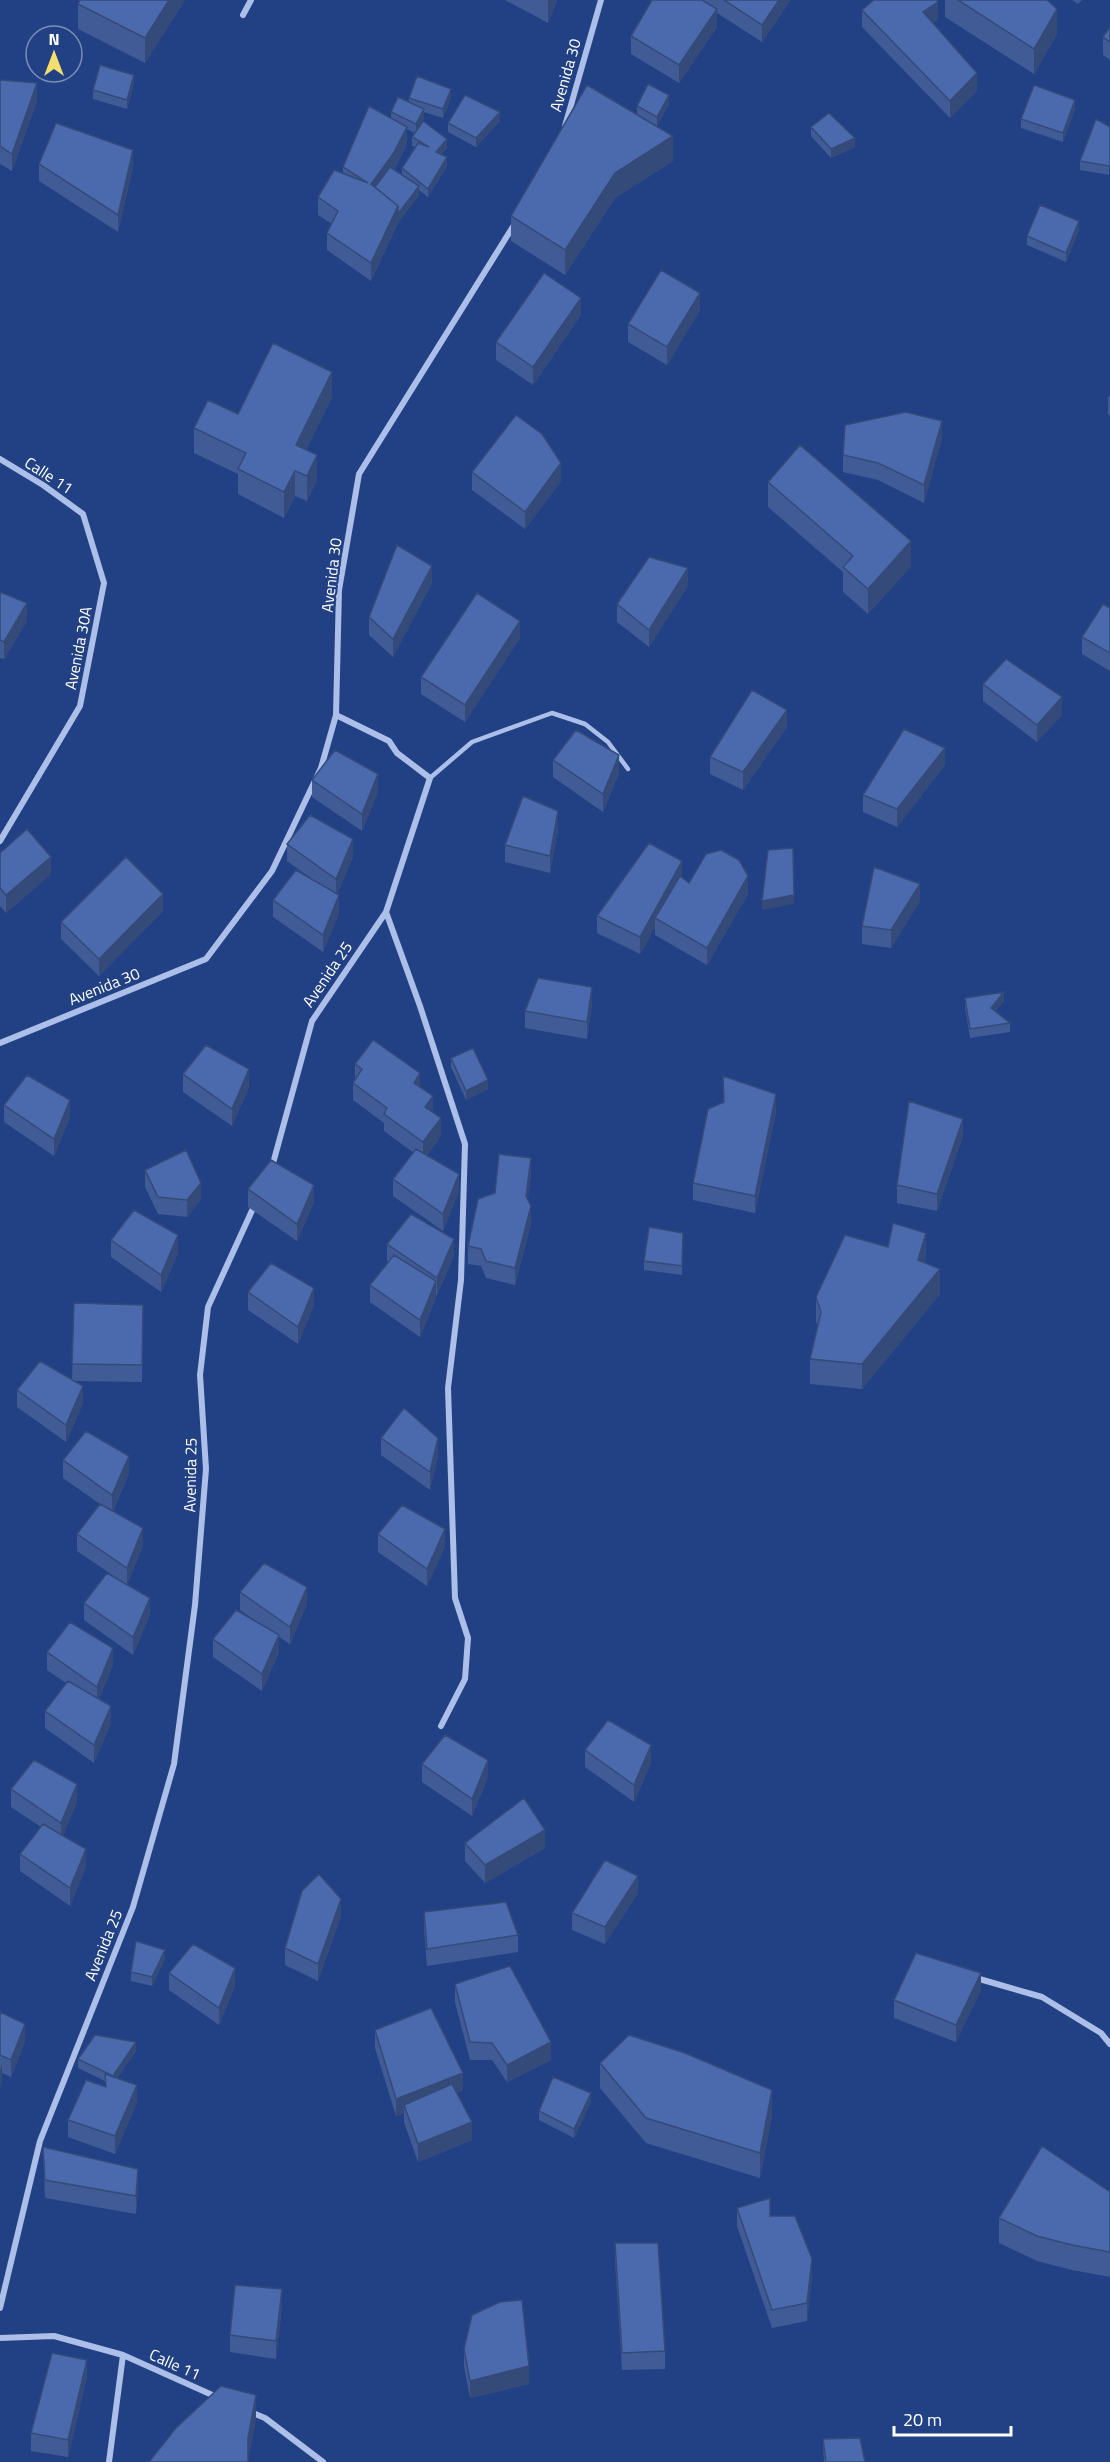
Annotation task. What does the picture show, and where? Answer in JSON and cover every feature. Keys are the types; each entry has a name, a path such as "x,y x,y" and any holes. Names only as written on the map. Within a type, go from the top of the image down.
{"street":[{"path":"243,15 251,0"},
{"name":"Avenida 30","path":"564,130 601,0"},
{"name":"Avenida 30","path":"0,1043 206,959 272,871 321,768 336,715 339,590 359,474 517,220"},
{"name":"Calle 11","path":"0,459 43,485 83,514"},
{"name":"Avenida 30A","path":"0,841 80,706 104,583 83,514"},
{"path":"336,715 389,741 397,753 430,778"},
{"name":"Avenida 25","path":"268,1175 273,1165 312,1021 386,912 430,778"},
{"path":"386,912 420,1006 465,1144 461,1280 448,1388 455,1598 468,1638 465,1679 441,1726"},
{"name":"Avenida 25","path":"0,2308 40,2141 133,1906 174,1764 195,1605 206,1469 200,1375 208,1307 259,1195"},
{"path":"965,1975 1042,1997 1101,2033 1110,2044"},
{"name":"Calle 11","path":"0,2338 54,2336 123,2355 222,2399"},
{"path":"109,2462 123,2355"},
{"path":"244,2409 266,2418 323,2462"}],"lane":[{"path":"430,778 472,742 552,713 585,724 608,742 628,769"}],"building":[{"path":"80,0 169,0 145,38 78,4"},
{"path":"652,0 702,0 717,9 679,65 631,36"},
{"path":"724,0 779,0 762,25"},
{"path":"874,0 937,0 938,2 923,12 977,73 950,101 862,10"},
{"path":"958,0 1047,0 1057,9 1034,49"},
{"path":"1110,27 1110,42 1103,37"},
{"path":"100,65 134,75 127,100 93,90"},
{"path":"417,76 451,89 443,109 409,98"},
{"path":"0,81 37,84 12,154 0,146"},
{"path":"648,84 669,95 657,117 637,106"},
{"path":"587,85 673,136 615,173 565,250 511,216"},
{"path":"1034,85 1075,100 1063,133 1021,119"},
{"path":"465,95 500,112 476,138 448,123"},
{"path":"398,97 424,109 416,124 391,112"},
{"path":"369,106 407,127 393,154 371,184 398,206 371,263 327,233 338,211 318,197 334,170 368,183 343,167"},
{"path":"829,113 855,138 831,149 811,127"},
{"path":"1096,119 1110,127 1109,166 1080,161"},
{"path":"423,121 447,139 436,152 447,157 428,189 402,168 418,143 429,147 412,137"},
{"path":"56,123 133,150 118,215 39,164"},
{"path":"390,167 419,186 398,214 398,206 375,187"},
{"path":"1040,205 1079,221 1066,253 1027,236"},
{"path":"661,270 700,293 667,347 628,324"},
{"path":"544,273 581,298 533,367 496,342"},
{"path":"273,343 332,372 296,445 317,455 307,476 295,471 284,492 238,469 246,453 194,428 208,400 238,414"},
{"path":"906,412 942,421 924,485 878,463 843,455 845,425"},
{"path":"516,415 542,434 561,463 525,512 472,472"},
{"path":"800,445 911,541 868,589 843,567 853,556 768,482"},
{"path":"397,545 432,566 393,639 369,617"},
{"path":"649,557 688,568 649,630 617,604"},
{"path":"0,592 27,603 4,642 0,640"},
{"path":"477,593 520,621 465,705 421,677"},
{"path":"1103,604 1110,608 1110,653 1082,637"},
{"path":"1006,659 1062,697 1037,725 983,684"},
{"path":"752,690 787,710 743,772 710,757"},
{"path":"904,729 945,748 897,809 863,795"},
{"path":"576,730 619,755 603,794 553,760"},
{"path":"335,750 378,774 362,814 312,780"},
{"path":"523,796 558,811 550,856 505,845"},
{"path":"310,815 353,839 336,879 287,844"},
{"path":"27,829 51,857 6,895 0,888 0,853"},
{"path":"649,843 682,861 640,937 597,916"},
{"path":"793,848 794,895 762,901 768,850"},
{"path":"721,850 739,860 748,876 707,948 655,918 680,876 689,883 706,854"},
{"path":"126,857 163,894 99,959 61,922"},
{"path":"874,867 920,884 891,930 862,926"},
{"path":"296,870 339,895 323,935 273,900"},
{"path":"538,978 592,987 587,1022 525,1011"},
{"path":"1004,992 991,1008 1010,1023 970,1029 965,998"},
{"path":"373,1040 420,1073 414,1083 433,1096 425,1107 441,1118 423,1142 384,1114 387,1108 353,1083 362,1069 355,1064"},
{"path":"206,1045 249,1069 232,1109 183,1074"},
{"path":"473,1048 488,1080 466,1091 451,1058"},
{"path":"27,1075 70,1100 54,1139 4,1105"},
{"path":"723,1076 776,1094 755,1196 693,1183 708,1109 724,1102"},
{"path":"909,1101 963,1119 937,1194 897,1185"},
{"path":"416,1149 459,1174 443,1214 393,1179"},
{"path":"186,1150 201,1183 187,1200 158,1197 145,1170"},
{"path":"499,1154 531,1158 526,1196 531,1206 515,1268 486,1261 481,1249 468,1246 478,1199 495,1193"},
{"path":"271,1160 314,1185 297,1224 248,1189"},
{"path":"134,1210 178,1235 161,1275 111,1240"},
{"path":"411,1214 454,1239 437,1278 387,1244"},
{"path":"893,1223 926,1233 918,1260 940,1269 862,1364 810,1359 821,1312 816,1297 845,1235 888,1247"},
{"path":"649,1227 683,1233 682,1266 644,1261"},
{"path":"394,1255 436,1281 420,1320 370,1285"},
{"path":"271,1263 314,1288 298,1327 248,1292"},
{"path":"74,1303 143,1305 142,1365 72,1364"},
{"path":"40,1361 83,1386 66,1425 17,1390"},
{"path":"404,1408 438,1438 430,1472 381,1438"},
{"path":"86,1431 129,1456 112,1495 63,1460"},
{"path":"100,1504 143,1528 127,1568 77,1534"},
{"path":"402,1505 445,1529 427,1569 378,1534"},
{"path":"264,1563 307,1587 290,1627 240,1592"},
{"path":"107,1573 150,1598 133,1637 84,1603"},
{"path":"236,1610 279,1635 262,1674 213,1639"},
{"path":"70,1622 113,1648 97,1687 47,1652"},
{"path":"68,1681 111,1706 94,1745 45,1711"},
{"path":"608,1720 651,1745 634,1785 585,1750"},
{"path":"445,1735 488,1760 472,1799 422,1764"},
{"path":"34,1760 77,1784 61,1823 11,1789"},
{"path":"524,1798 545,1830 485,1865 465,1843"},
{"path":"43,1824 86,1849 70,1888 20,1854"},
{"path":"605,1860 638,1876 605,1927 572,1913"},
{"path":"319,1874 341,1899 318,1964 285,1948 302,1891"},
{"path":"506,1902 518,1935 427,1949 424,1912"},
{"path":"136,1941 165,1950 152,1977 131,1972"},
{"path":"193,1944 235,1968 219,2008 169,1973"},
{"path":"916,1953 981,1973 956,2025 894,2000"},
{"path":"510,1966 551,2042 507,2065 492,2043 470,2042 455,1984"},
{"path":"431,2008 463,2073 396,2099 375,2030"},
{"path":"0,2012 25,2024 11,2060 0,2055"},
{"path":"95,2035 136,2042 113,2076 78,2059"},
{"path":"629,2035 685,2053 772,2090 760,2153 646,2118 600,2063"},
{"path":"105,2074 137,2085 115,2136 68,2120 86,2080 106,2087"},
{"path":"553,2077 591,2093 574,2129 539,2111"},
{"path":"452,2084 472,2122 418,2144 404,2105"},
{"path":"1042,2146 1110,2192 1110,2252 1037,2236 999,2218"},
{"path":"43,2147 138,2169 136,2196 45,2180"},
{"path":"770,2198 770,2216 795,2216 812,2259 807,2303 772,2310 737,2208"},
{"path":"615,2243 658,2243 665,2351 622,2353"},
{"path":"235,2285 282,2289 276,2341 230,2335"},
{"path":"522,2300 529,2366 470,2381 464,2349 472,2315 500,2302"},
{"path":"52,2353 87,2360 68,2440 31,2433"},
{"path":"221,2386 256,2395 248,2438 248,2462 149,2462 176,2428"},
{"path":"860,2438 865,2462 826,2462 823,2439"}]}
